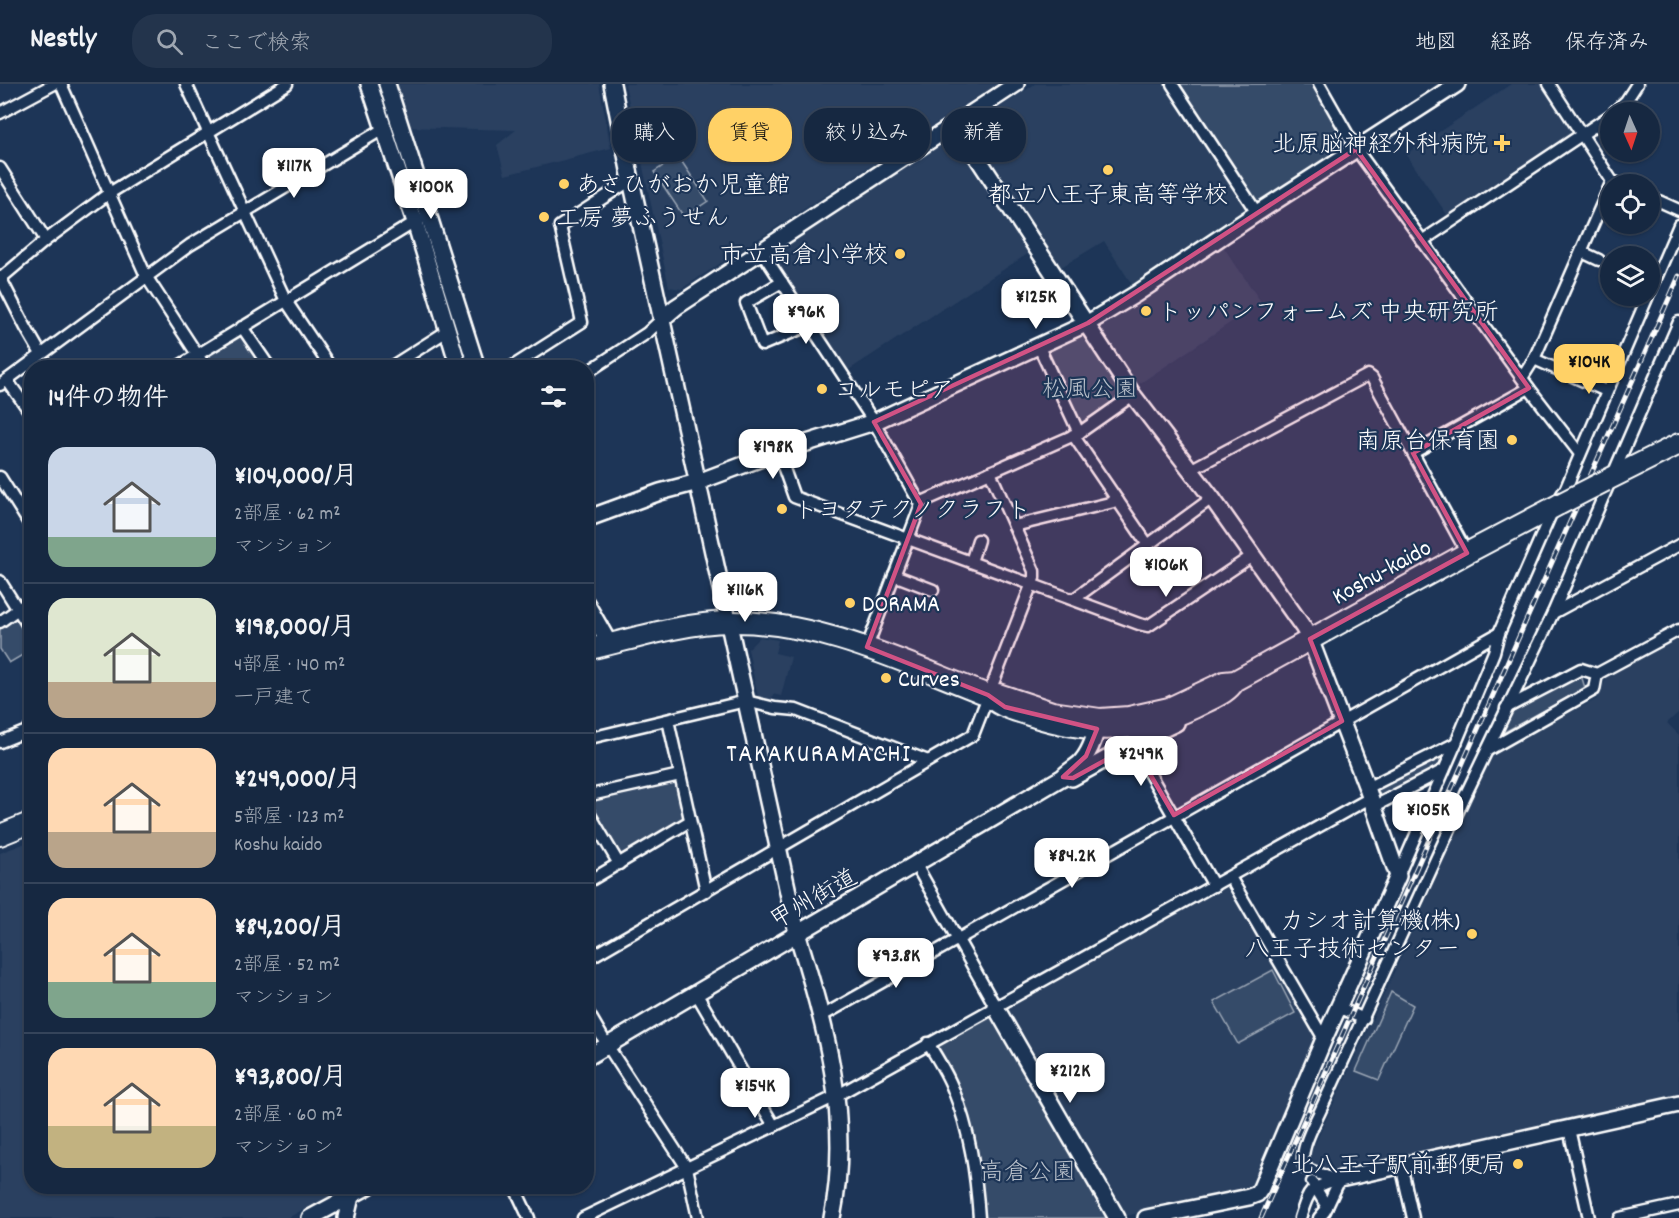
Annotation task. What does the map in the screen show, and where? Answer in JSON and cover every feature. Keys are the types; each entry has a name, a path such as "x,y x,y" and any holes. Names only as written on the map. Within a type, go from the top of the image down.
{"highway":[{"name":"Koshu-kaido","path":"1099,724 1169,708 1224,682 1235,681 1467,553 1679,444"},
{"path":"594,648 699,625 728,622 788,626 867,647 988,695 996,703 1036,717 1073,726 1099,724 1129,728 1155,723 1174,717 1229,690 1235,681"},
{"path":"0,835 24,825"}],"street":[{"path":"0,113 54,84"},
{"path":"60,84 146,276 201,360"},
{"path":"186,84 286,300 326,360"},
{"path":"41,354 0,278 108,194 287,84"},
{"path":"369,84 383,129 421,218 474,360"},
{"path":"387,84 447,331 456,360"},
{"path":"612,84 631,180 797,933 822,1016 832,1059 839,1158 831,1218"},
{"path":"981,108 1016,84"},
{"path":"1172,84 1257,213"},
{"path":"1318,84 1356,149 1529,388 1580,454"},
{"path":"594,516 660,492 698,482 778,452 874,422 1088,323 1136,294 1456,84"},
{"path":"1549,84 1610,174"},
{"path":"1625,102 1637,84"},
{"path":"1422,241 1600,122"},
{"path":"33,360 190,245 383,129"},
{"path":"594,368 647,333 676,307 942,134"},
{"path":"981,162 1088,323 1132,395 1212,498 1310,639 1398,876"},
{"path":"0,168 46,240"},
{"path":"523,360 582,322 560,225 631,180"},
{"path":"0,192 10,185"},
{"path":"1660,201 1679,210"},
{"path":"1522,378 1534,359 1600,215"},
{"path":"188,360 421,218"},
{"path":"1660,269 1679,225"},
{"path":"762,252 874,422 918,500 922,502"},
{"path":"1582,252 1599,260"},
{"path":"782,282 746,303 762,345 810,325"},
{"path":"1146,1218 1193,1213 1249,1197 1257,1194 1261,1188 1338,1007 1456,743 1494,652 1499,633 1566,488 1644,306"},
{"path":"1323,1214 1314,1187 1303,1165 1303,1154 1322,1107 1506,708 1553,613 1608,479 1679,323"},
{"path":"242,327 265,360"},
{"path":"402,360 447,331"},
{"path":"1039,347 1076,434 1148,545"},
{"path":"1534,359 1606,391"},
{"path":"24,367 4,382 24,406"},
{"path":"1191,470 1368,375 1372,378 1467,553"},
{"path":"1413,453 1529,388"},
{"path":"867,647 922,502 1076,434 1132,395"},
{"path":"778,452 794,497 1148,626 1252,556"},
{"path":"594,955 973,735 1032,584 1034,571 990,472"},
{"path":"0,477 24,515"},
{"path":"1074,599 1212,498"},
{"path":"1014,526 1118,501"},
{"path":"971,562 978,540"},
{"path":"1553,613 1679,545"},
{"path":"894,575 933,590"},
{"path":"0,581 24,620"},
{"path":"0,622 24,604"},
{"path":"594,617 610,645"},
{"path":"1506,708 1581,669 1597,674 1679,630"},
{"path":"822,1016 956,938 1499,633"},
{"path":"1488,750 1594,690 1597,674"},
{"path":"1099,724 1086,756 1064,777 1073,778 1214,702 1218,695"},
{"path":"594,737 746,701 796,710 928,761"},
{"path":"668,720 706,891"},
{"path":"0,742 24,732"},
{"path":"583,1218 836,1096 1370,798 1456,743"},
{"path":"1133,745 1214,886"},
{"path":"1370,798 1444,770"},
{"path":"594,794 680,775"},
{"name":"甲州街道","path":"594,1053 1064,777"},
{"path":"594,878 690,821"},
{"path":"594,822 619,864"},
{"path":"916,865 1117,1218"},
{"path":"1230,877 1324,1039"},
{"path":"696,993 774,1126"},
{"path":"1338,1007 1364,1019"},
{"path":"594,1023 687,1168 698,1218"},
{"path":"928,1043 953,1087 969,1136 976,1175 979,1218"},
{"path":"1300,1218 1314,1187 1401,1165 1679,1104"},
{"path":"1569,1129 1589,1218"},
{"path":"1401,1165 1413,1218"},
{"path":"1305,1168 1323,1177 1338,1180"},
{"path":"1323,1214 1338,1180"},
{"path":"310,1218 355,1194"},
{"path":"518,1194 529,1218"},
{"path":"346,1218 351,1196"},
{"path":"1620,1218 1679,1205"}],"highlighted area":[{"path":"1356,149 1529,388 1413,453 1467,553 1310,639 1342,721 1174,815 1133,745 1073,778 1063,777 1086,756 1097,729 1005,707 988,695 867,647 921,504 874,422 1088,323"}],"shaded area":[{"path":"390,84 599,84 611,148 505,175 497,145 516,130 404,127"},
{"path":"625,84 997,84 960,108 942,108 942,120 930,127 930,108 804,108 804,162 877,162 681,289 669,287 642,162 696,162 696,108 630,108"},
{"name":"都立八王子東高等学校","path":"1035,84 1164,84 1250,212 1133,286 1104,241 1058,269 990,162 1026,162 1026,108 999,108"},
{"path":"1511,84 1542,84 1574,132 1448,216 1406,154"},
{"name":"市立高倉小学校","path":"942,144 942,162 968,162 1029,253 847,371 772,255 914,162 930,162 930,151"},
{"name":"トッパンフォームズ 中央研究所","path":"1222,245 1261,302 1136,386 1101,333 1102,324"},
{"path":"760,637 778,640 775,653 791,657 781,696 773,694 771,703 763,701 758,696 748,649"},
{"path":"1679,638 1679,712 1667,723 1679,735 1679,1094 1328,1172 1312,1166 1308,1159 1392,977 1491,752 1597,699 1607,676"},
{"path":"24,844 24,1194 333,1194 287,1218 0,1218 0,853"},
{"path":"1229,884 1318,1039 1263,1167 1253,1185 1122,1217 1004,1008"}],"green space":[{"path":"1180,84 1313,84 1349,147 1258,204"},
{"path":"669,162 682,162 708,201 684,217 654,172"},
{"path":"242,327 265,360 201,360 197,355"},
{"name":"松風公園","path":"1086,333 1123,394 1081,426 1046,353"},
{"path":"15,617 24,632 24,654 9,663 0,649 0,628"},
{"path":"1581,675 1585,688 1499,735 1509,714"},
{"path":"1448,749 1440,769 1382,799 1375,787"},
{"path":"680,775 690,821 619,864 594,820 594,794"},
{"path":"1273,970 1295,1013 1238,1044 1214,1002"},
{"path":"1391,992 1413,1005 1379,1080 1356,1071"},
{"name":"高倉公園","path":"992,1016 1108,1218 984,1218 979,1163 973,1131 957,1087 936,1046"}],"railway":[{"path":"1261,1218 1679,276"}],"place":[{"name":"北原脳神経外科病院","path":"1502,143"},
{"name":"都立八王子東高等学校","path":"1108,170"},
{"name":"あさひがおか児童館","path":"564,184"},
{"name":"工房 夢ふうせん","path":"544,217"},
{"name":"市立高倉小学校","path":"900,254"},
{"name":"トッパンフォームズ 中央研究所","path":"1146,311"},
{"name":"コルモピア","path":"822,389"},
{"name":"南原台保育園","path":"1512,440"},
{"name":"トヨタテクノクラフト","path":"782,509"},
{"name":"DORAMA","path":"850,603"},
{"name":"Curves","path":"886,678"},
{"name":"カシオ計算機(株) 八王子技術センター","path":"1472,934"},
{"name":"北八王子駅前郵便局","path":"1518,1164"}],"district":[{"name":"TAKAKURAMACHI","path":"819,752"}]}
